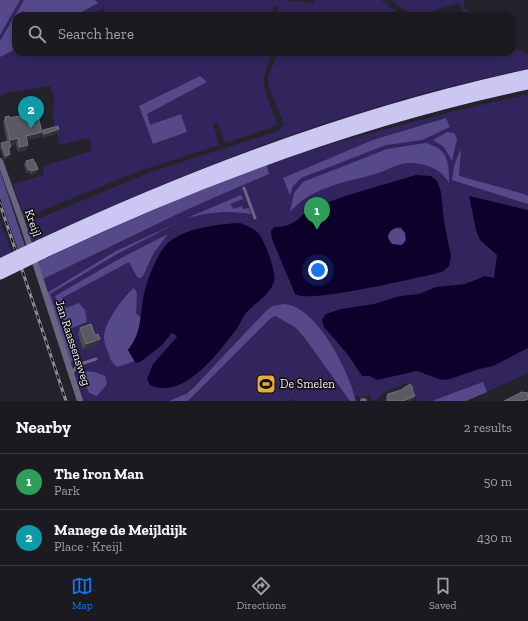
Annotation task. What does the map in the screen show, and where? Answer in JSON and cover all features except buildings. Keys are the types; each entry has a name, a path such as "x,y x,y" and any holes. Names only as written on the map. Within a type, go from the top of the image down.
{"highway":[{"path":"0,274 41,249 166,188 275,147 353,121 430,99 528,75"},
{"path":"0,264 41,249 174,194 279,154 436,106 528,84"}],"street":[{"name":"Kreijl","path":"0,161 44,292"},
{"name":"Jan Raassensweg","path":"44,292 80,401"}],"lane":[{"path":"244,188 255,218"},
{"path":"72,373 78,365 96,359"}],"shaded area":[{"path":"0,0 282,0 314,3 315,0 381,0 397,12 278,12 278,7 273,6 273,12 104,12 103,8 96,12 12,12 12,56 271,56 263,80 265,91 277,123 273,127 225,143 218,123 213,124 219,145 139,171 24,218 13,184 44,175 43,166 92,151 89,138 60,145 53,120 54,97 50,86 0,95","holes":["207,82 146,114 150,126 181,114 187,132 153,144 139,106"]},
{"path":"0,0 20,0 12,12 0,35"},
{"path":"24,0 95,0 98,3 82,12 17,12"},
{"path":"391,0 464,0 464,8 471,12 460,12 463,8 461,9 459,3 430,12 407,12"},
{"path":"12,20 12,51 0,57 0,41"},
{"path":"516,48 528,55 528,68 422,94 272,142 223,160 125,200 30,243 25,225 28,223 151,172 278,131 284,124 268,84 268,78 276,56 516,56"},
{"path":"200,76 207,82 147,114 150,125 181,114 187,132 153,144 139,106"},
{"path":"528,94 528,373 466,401 417,401 409,382 383,393 376,401 372,401 369,395 360,398 358,396 350,397 341,387 350,401 295,401 292,398 290,401 188,401 270,319 275,316 285,322 274,307 178,401 82,401 37,260 176,199 268,168 267,165 299,154 364,135"},
{"path":"446,118 450,127 422,140 386,145 301,178 293,186 290,195 283,178 373,140"},
{"path":"447,132 454,133 457,139 452,161 444,147 433,140"},
{"path":"426,143 439,149 446,158 449,170 449,183 442,174 432,167 407,163 319,191 299,203 290,212 294,193 303,182 387,149"},
{"path":"461,148 459,176 524,194 528,196 528,204 452,180 454,166"},
{"path":"267,165 269,174 188,209 43,279 38,262 151,211"},
{"path":"0,171 25,246 18,250 0,198"},
{"path":"416,175 431,176 437,181 441,192 444,221 451,256 449,266 444,271 339,293 319,296 304,296 295,294 272,239 271,231 274,227 289,225 306,212 317,206","holes":["401,227 405,233 406,241 402,245 392,244 388,238 390,231 396,228"]},
{"path":"241,195 243,199 230,204 234,209 242,206 243,209 249,208 251,214 219,212 187,218"},
{"path":"469,196 528,210 528,348 493,366 450,379 442,380 417,371 377,380 370,376 362,376 349,356 324,327 322,320 326,314 341,309 374,304 400,296 419,294 436,287 465,284 485,276 494,278 497,255 480,240 476,230"},
{"path":"0,221 12,253 0,259"},
{"path":"177,223 117,254 50,294 73,360 70,364 47,293 116,251"},
{"path":"240,223 257,232 264,243 274,272 274,282 272,287 266,295 243,317 238,327 200,371 188,380 176,386 163,388 150,385 147,379 153,364 177,336 172,333 161,346 140,362 136,363 128,350 138,332 146,285 160,254 168,243 192,230 222,224"},
{"path":"393,228 401,228 406,233 404,244 401,246 393,246 388,241 388,233"},
{"path":"168,234 153,254 143,276 140,278 137,277 129,262 62,298 66,308 79,303 85,310 87,322 67,330 55,296 119,259"},
{"path":"134,288 137,293 136,313 141,318 139,333 128,350 134,361 118,367 112,361 107,349 104,339 105,331 115,310"},
{"path":"284,304 296,307 308,316 330,342 347,374 356,401 350,401 304,337 295,327 275,316 270,319 188,401 169,401 186,394 194,387 267,310 273,306"},
{"path":"81,372 95,372 105,376 107,384 97,396 89,393"},
{"path":"483,382 487,392 466,401 432,401"}],"railway":[{"path":"0,204 66,401"}],"place":[{"name":"Manege de Meijldijk","path":"31,129"},
{"name":"The Iron Man","path":"317,230"},
{"name":"De Smelen","path":"266,384"}]}
